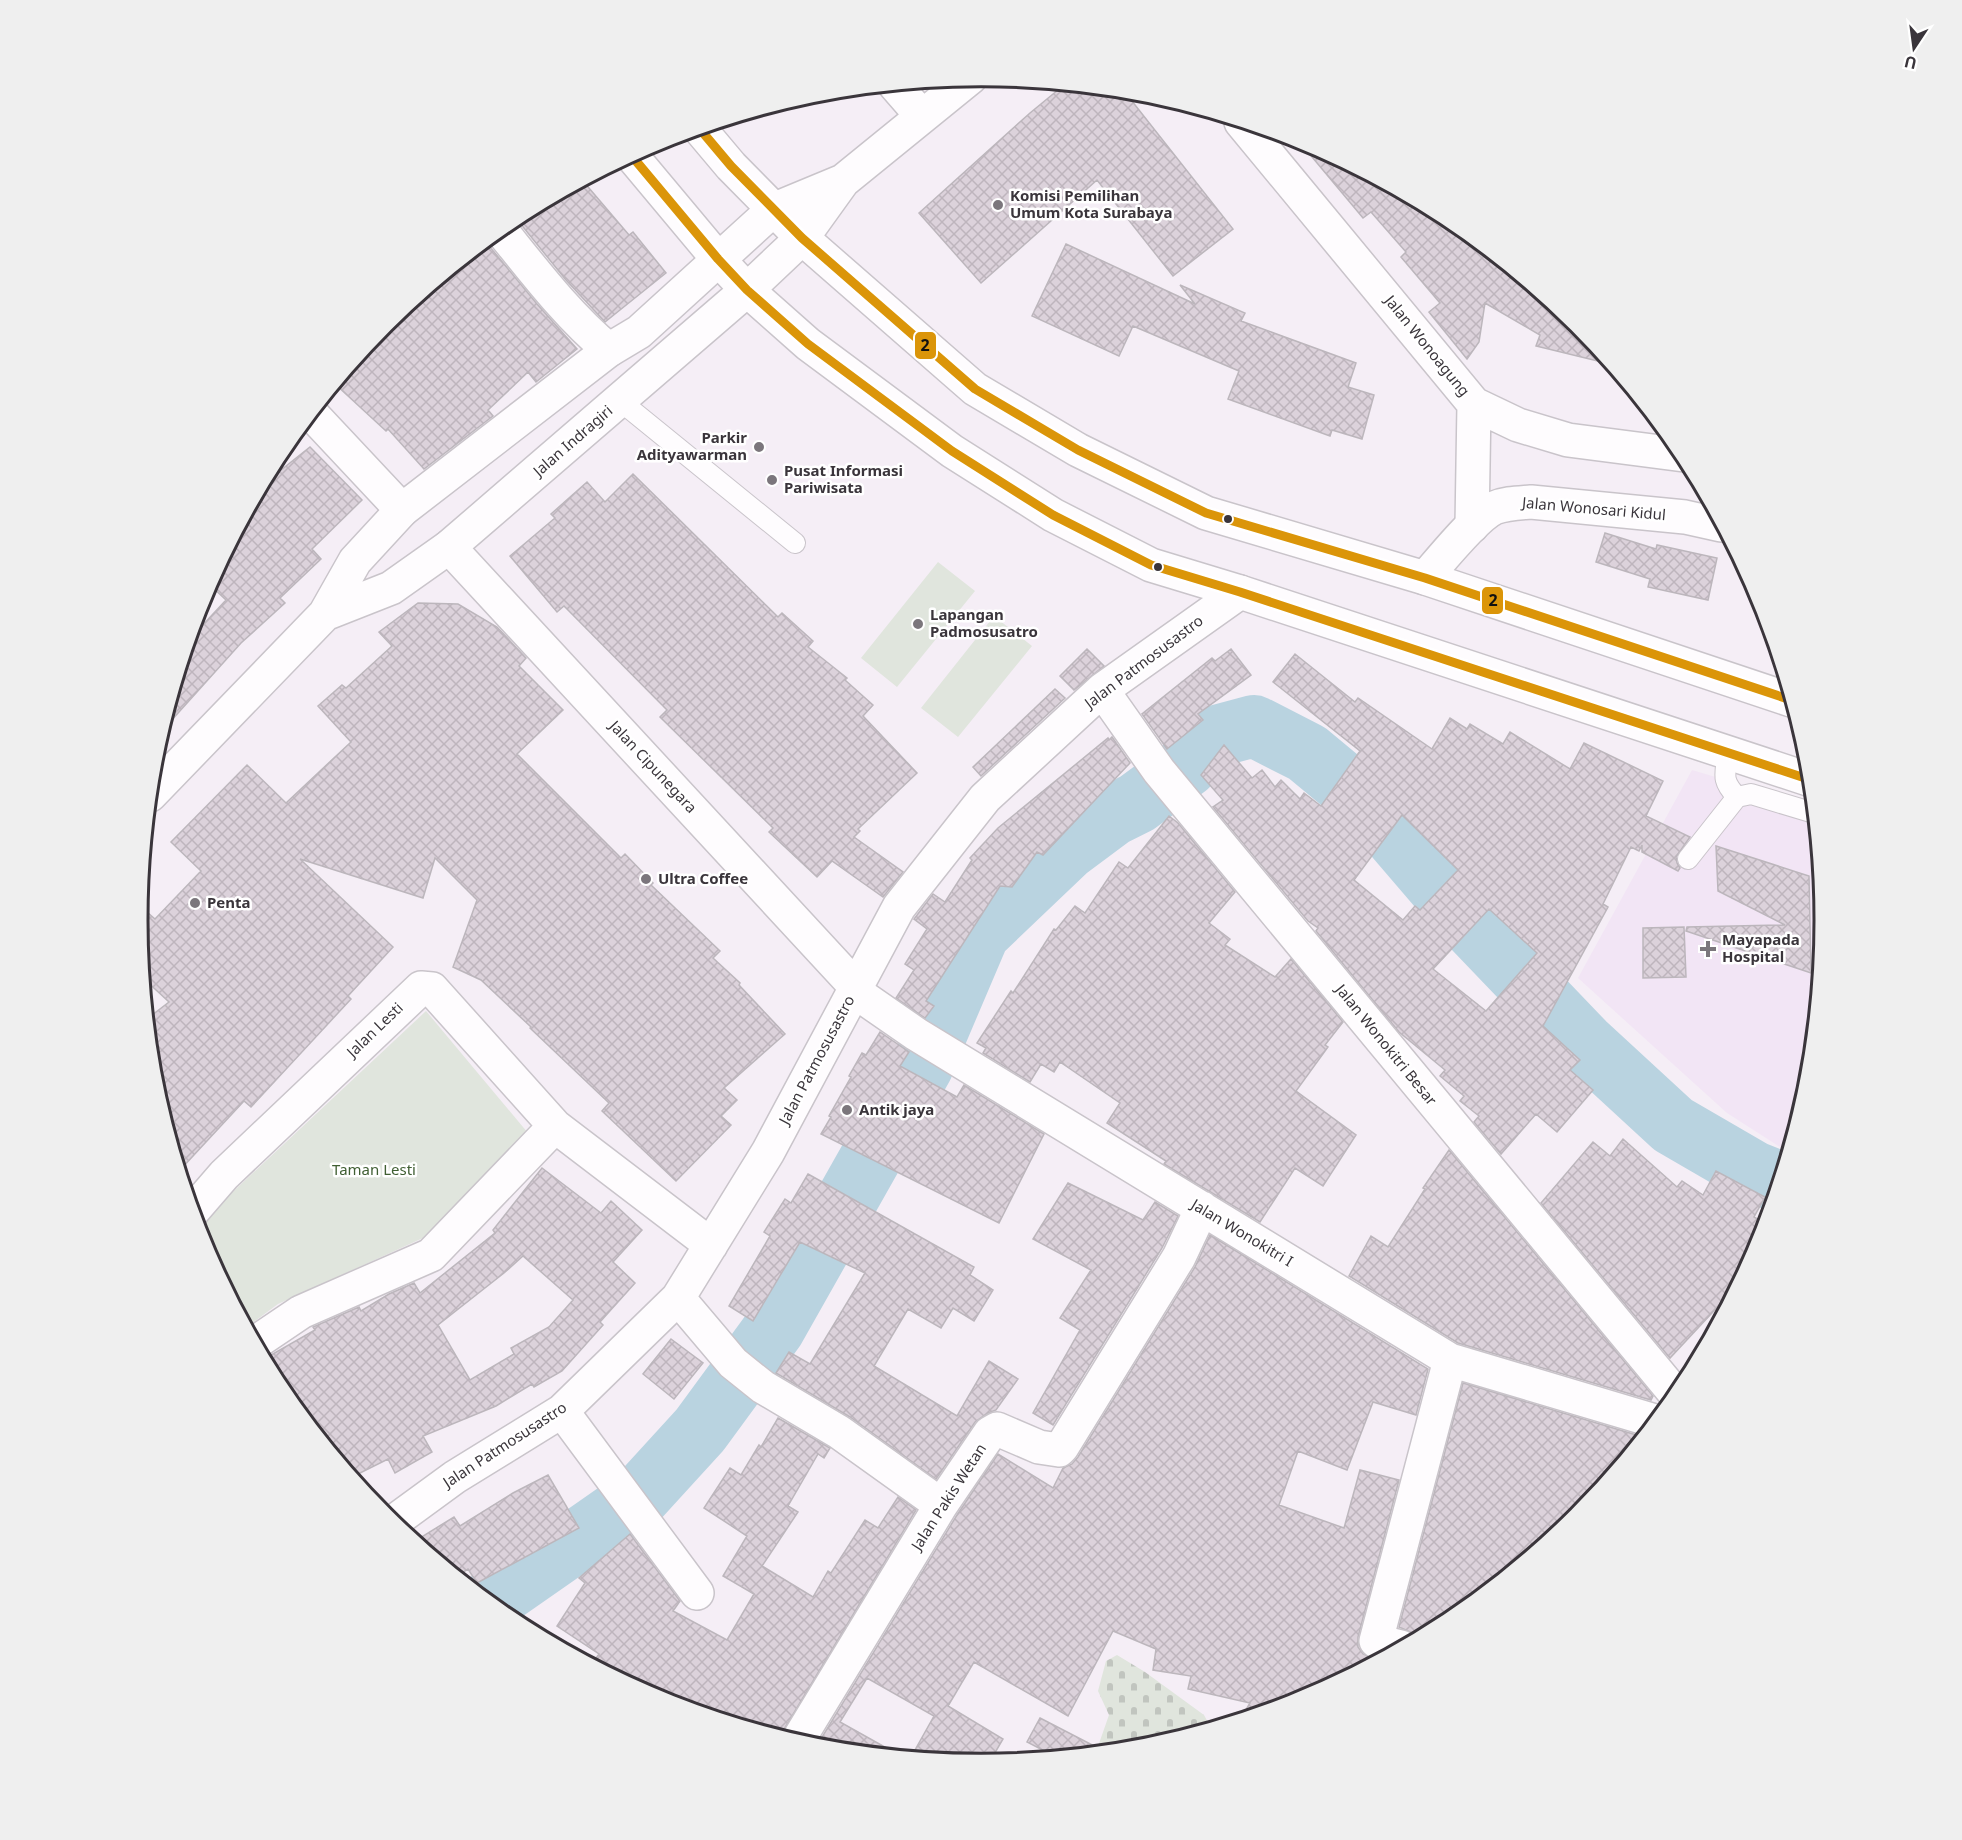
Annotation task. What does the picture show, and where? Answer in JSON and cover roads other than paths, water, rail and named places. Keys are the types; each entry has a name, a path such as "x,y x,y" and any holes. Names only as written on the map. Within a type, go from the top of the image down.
{"street":[{"path":"843,181 958,88"},
{"path":"901,91 922,116"},
{"name":"Jalan Wonoagung","path":"1248,131 1474,404 1518,425 1568,440 1671,452"},
{"path":"705,134 773,210 802,238 975,389 1078,450 1206,513 1425,578 1784,698"},
{"path":"637,162 747,290 808,344 933,436 1053,515 1151,565 1240,591 1801,777"},
{"name":"Jalan Indragiri","path":"159,785 325,614 355,561 402,510 609,350 639,332 773,210 843,181"},
{"name":"Jalan Indragiri","path":"325,614 391,588 449,547 747,290 802,238 843,181"},
{"path":"506,236 560,302 590,334 609,350"},
{"path":"1472,526 1474,404"},
{"path":"316,418 402,510"},
{"name":"Jalan Wonosari Kidul","path":"1425,578 1472,526 1492,509 1510,503 1531,502 1685,517 1712,523"},
{"name":"Jalan Cipunegara","path":"449,547 855,989"},
{"name":"Jalan Patmosusastro","path":"400,1516 455,1477 562,1411 678,1298 768,1152 899,906 985,798 1102,690 1240,591"},
{"name":"Jalan Wonokitri Besar","path":"1102,690 1159,771 1670,1388"},
{"name":"Jalan Lesti","path":"198,1205 224,1176 422,988 432,989 555,1126 711,1245"},
{"name":"Jalan Wonokitri I","path":"855,989 916,1034 1450,1360 1648,1419"},
{"path":"262,1339 301,1312 430,1255 555,1126"},
{"name":"Jalan Pakis Wetan","path":"802,1733 941,1505 993,1430 1004,1431 1039,1447 1059,1450 1062,1448 1179,1257 1202,1208"},
{"path":"678,1298 733,1363 763,1386 839,1432 941,1505"},
{"path":"1391,1645 1376,1641 1450,1360"},
{"path":"562,1411 697,1593"}],"lane":[{"path":"619,400 795,543"},
{"path":"1728,753 1724,778 1726,784 1744,795 1807,811"},
{"path":"1688,859 1772,767"}],"waterway":[{"path":"637,1499 700,1430 774,1329 922,1067 979,933 1066,850 1113,815 1137,803 1187,766 1213,737 1254,726 1307,753 1365,801 1473,927 1584,1043 1673,1125 1754,1172 1773,1179"},
{"path":"496,1597 628,1505"}],"place":[{"name":"Komisi Pemilihan Umum Kota Surabaya","path":"998,205"},
{"name":"Parkir Adityawarman","path":"759,447"},
{"name":"Pusat Informasi Pariwisata","path":"772,480"},
{"name":"Lapangan Padmosusatro","path":"918,624"},
{"name":"Ultra Coffee","path":"646,879"},
{"name":"Penta","path":"195,903"},
{"name":"Mayapada Hospital","path":"1708,949"},
{"name":"Antik jaya","path":"847,1110"}],"park label":[{"name":"Taman Lesti","path":"374,1170"}]}
